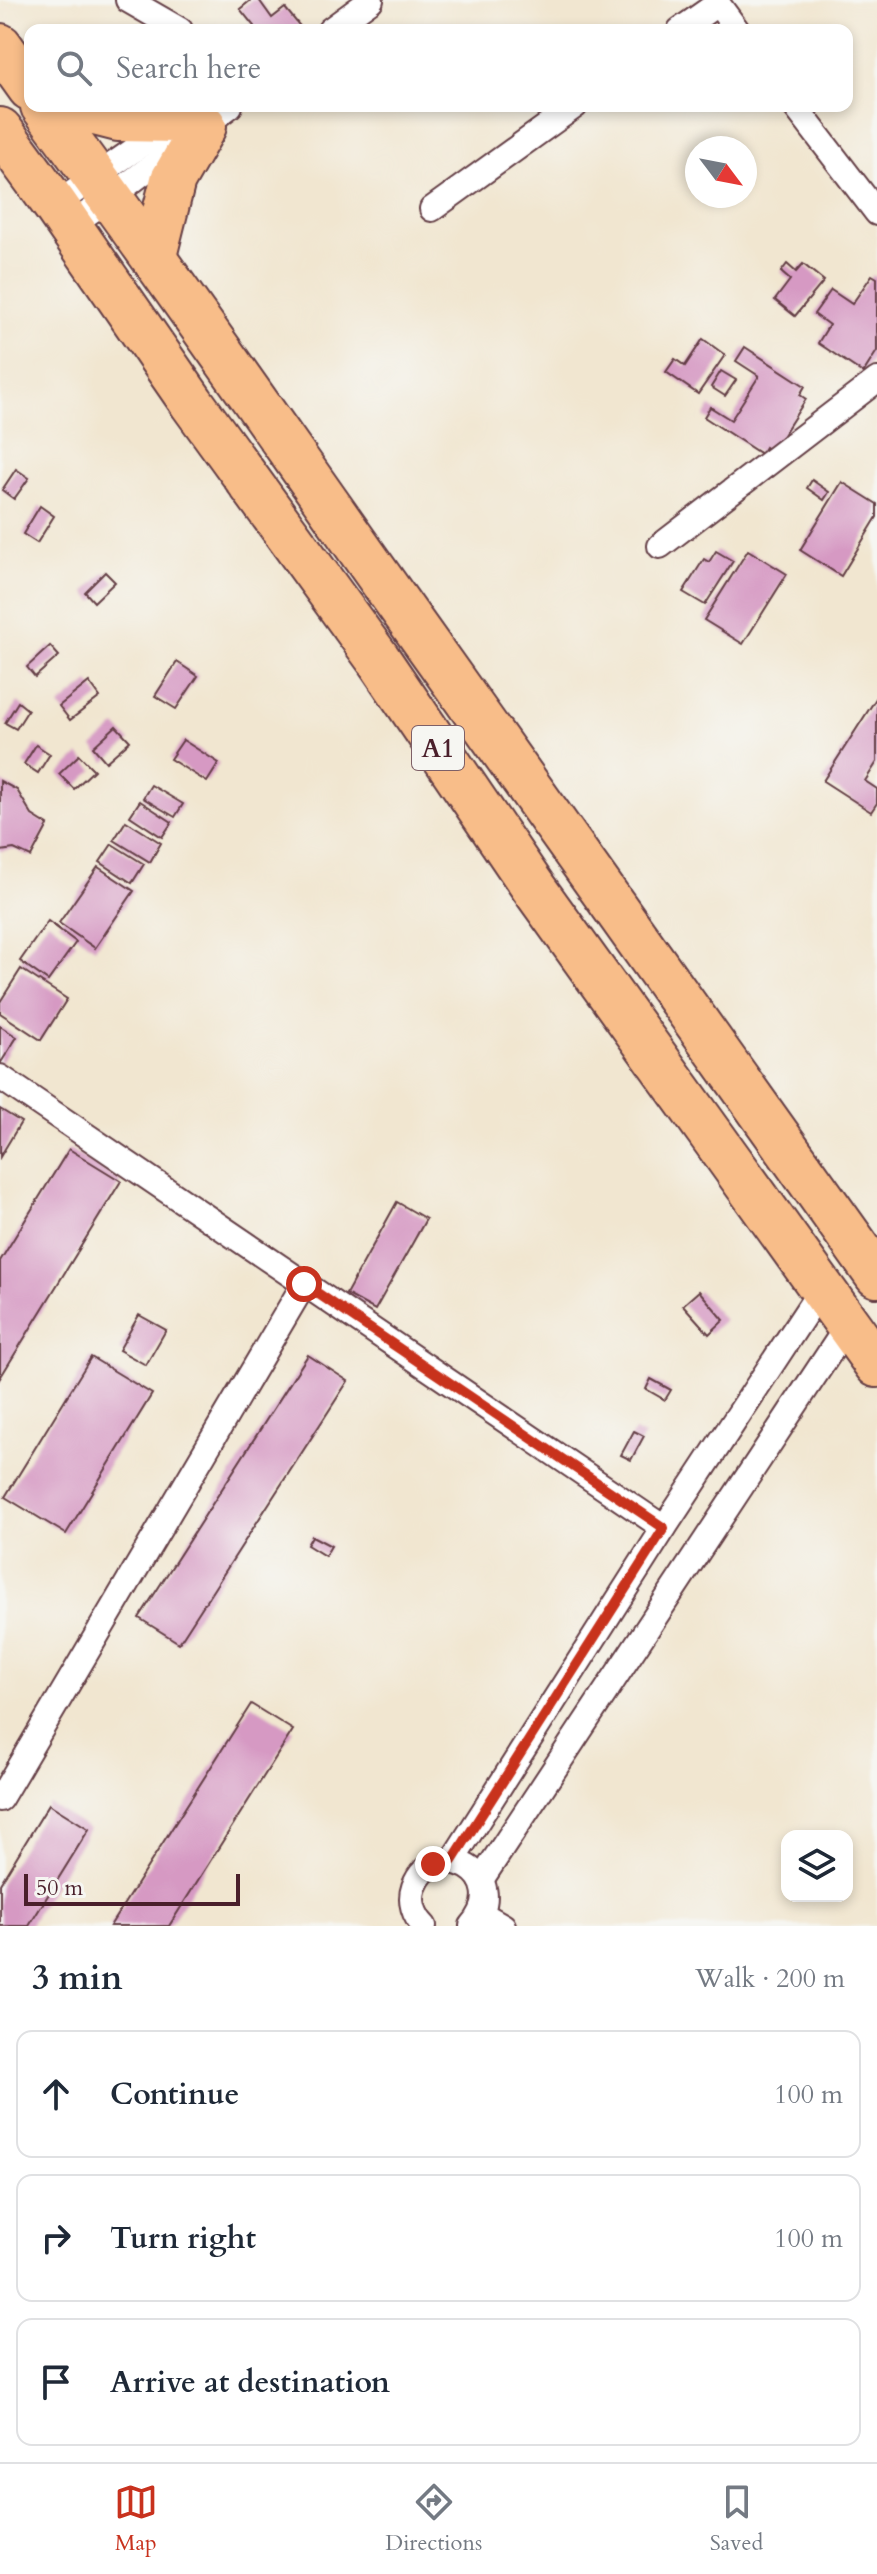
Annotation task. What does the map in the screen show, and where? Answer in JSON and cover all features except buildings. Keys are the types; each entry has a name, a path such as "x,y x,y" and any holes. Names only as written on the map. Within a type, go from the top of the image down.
{"highway":[{"path":"0,46 24,80"},
{"name":"A1","path":"47,112 154,256 877,1275"},
{"path":"91,112 118,119 204,115 173,180 154,256"},
{"name":"A1","path":"0,130 192,403 378,659 533,887 877,1365"}],"street":[{"path":"128,0 170,24"},
{"path":"338,24 371,0"},
{"path":"688,24 716,2 732,24"},
{"path":"432,209 567,112"},
{"path":"800,112 877,213"},
{"path":"62,216 204,115"},
{"path":"660,546 877,380"},
{"path":"0,1077 664,1528"},
{"path":"0,1799 304,1284"},
{"path":"452,1861 664,1528 822,1288"},
{"path":"481,1880 848,1325"},
{"path":"416,1922 411,1895 418,1876 433,1864 452,1861 469,1867 481,1880 486,1897 486,1922"}],"route":[{"path":"304,1284 664,1528 452,1861 433,1864"}]}
